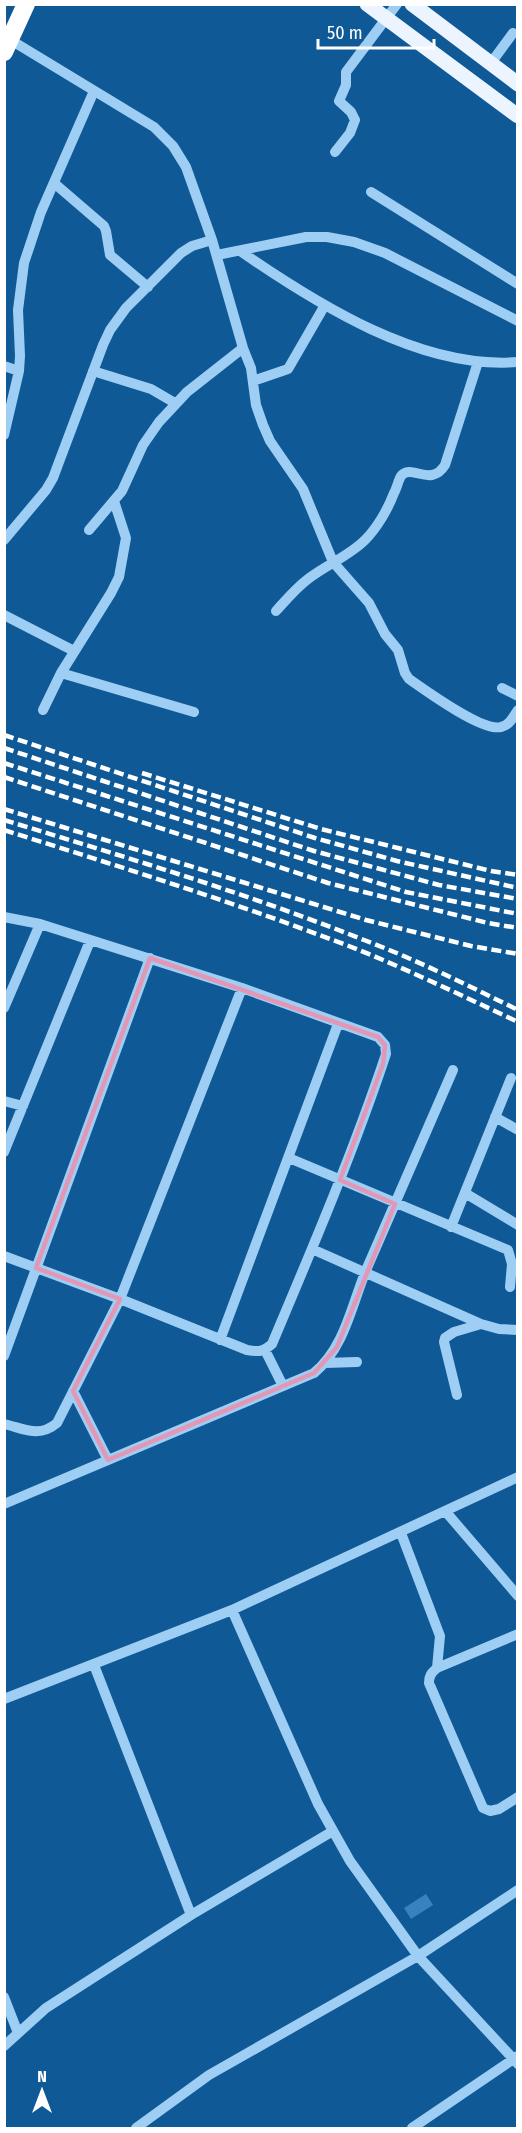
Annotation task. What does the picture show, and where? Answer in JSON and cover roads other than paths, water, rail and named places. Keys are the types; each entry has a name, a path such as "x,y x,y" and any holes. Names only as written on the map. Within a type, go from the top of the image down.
{"highway":[{"path":"7,46 26,4"}],"main road":[{"path":"367,4 518,116"},
{"path":"412,4 518,84"}],"street":[{"path":"335,152 350,134 355,120 351,112 339,101 346,85 346,72 397,4"},
{"path":"491,63 513,33"},
{"path":"7,46 94,91 154,127 173,146 186,167 217,255 243,348 251,368 256,405 263,425 270,441 303,489 333,562 369,603 385,634 398,650 405,674 409,679 486,726 502,727 508,724 518,710"},
{"path":"4,435 19,371 18,310 24,263 54,183 94,91"},
{"path":"54,183 104,226 110,255 148,287"},
{"path":"371,192 518,284"},
{"path":"217,255 306,237 327,237 354,242 385,253 518,321"},
{"path":"4,540 46,490 53,478 103,345 118,319 192,246 212,240"},
{"path":"240,251 292,287 356,322 408,345 478,362 518,362"},
{"path":"253,381 288,369 325,305"},
{"path":"89,531 122,491 151,432 175,403 243,348"},
{"path":"276,611 308,579 357,546 372,531 392,499 401,476 410,473 431,476 442,471 478,362"},
{"path":"4,366 19,371"},
{"path":"93,371 151,388 175,403"},
{"path":"43,710 61,673 119,577 126,538 114,501"},
{"path":"4,615 74,651"},
{"path":"61,673 194,712"},
{"path":"502,687 518,696"},
{"path":"4,917 40,924 242,988 378,1037 385,1046 386,1054 312,1249 272,1344 265,1350 258,1352 247,1350 4,1256"},
{"path":"4,1008 40,924"},
{"path":"4,1152 90,940"},
{"path":"4,1356 150,958"},
{"path":"4,1424 38,1433 48,1430 57,1423 120,1299 242,988"},
{"path":"220,1340 338,1024"},
{"path":"4,1504 314,1372 325,1363 337,1347 366,1271 453,1070"},
{"path":"451,1227 510,1078"},
{"path":"4,1101 23,1106"},
{"path":"495,1117 518,1130"},
{"path":"288,1158 508,1250 512,1264 510,1287"},
{"path":"465,1192 518,1225"},
{"path":"312,1249 481,1324 500,1329 518,1330"},
{"path":"457,1395 444,1342 445,1338 453,1332 481,1324"},
{"path":"265,1350 282,1386"},
{"path":"325,1363 357,1362"},
{"path":"73,1391 108,1460"},
{"path":"4,1699 232,1610 518,1477"},
{"path":"446,1512 518,1596"},
{"path":"401,1533 440,1636 437,1668"},
{"path":"232,1610 318,1804 350,1861 418,1956 516,2060 412,2128"},
{"path":"518,1634 437,1668 431,1673 429,1683 483,1808 490,1811 499,1809 518,1797"},
{"path":"94,1665 191,1915"},
{"path":"4,2046 46,2008 191,1915 333,1831"},
{"path":"136,2128 217,2070 418,1956 518,1890"},
{"path":"4,1997 18,2033"}],"railway":[{"path":"4,735 315,838 397,861 518,888"},
{"path":"4,748 314,851 439,885 518,899"},
{"path":"4,763 406,892 518,914"},
{"path":"142,773 321,829 491,871 518,875"},
{"path":"4,777 328,883 488,923 518,928"},
{"path":"4,809 366,920 471,946 518,954"},
{"path":"4,820 185,876 320,923 442,973 518,1010"},
{"path":"4,830 183,887 315,933 399,967 518,1022"}]}
